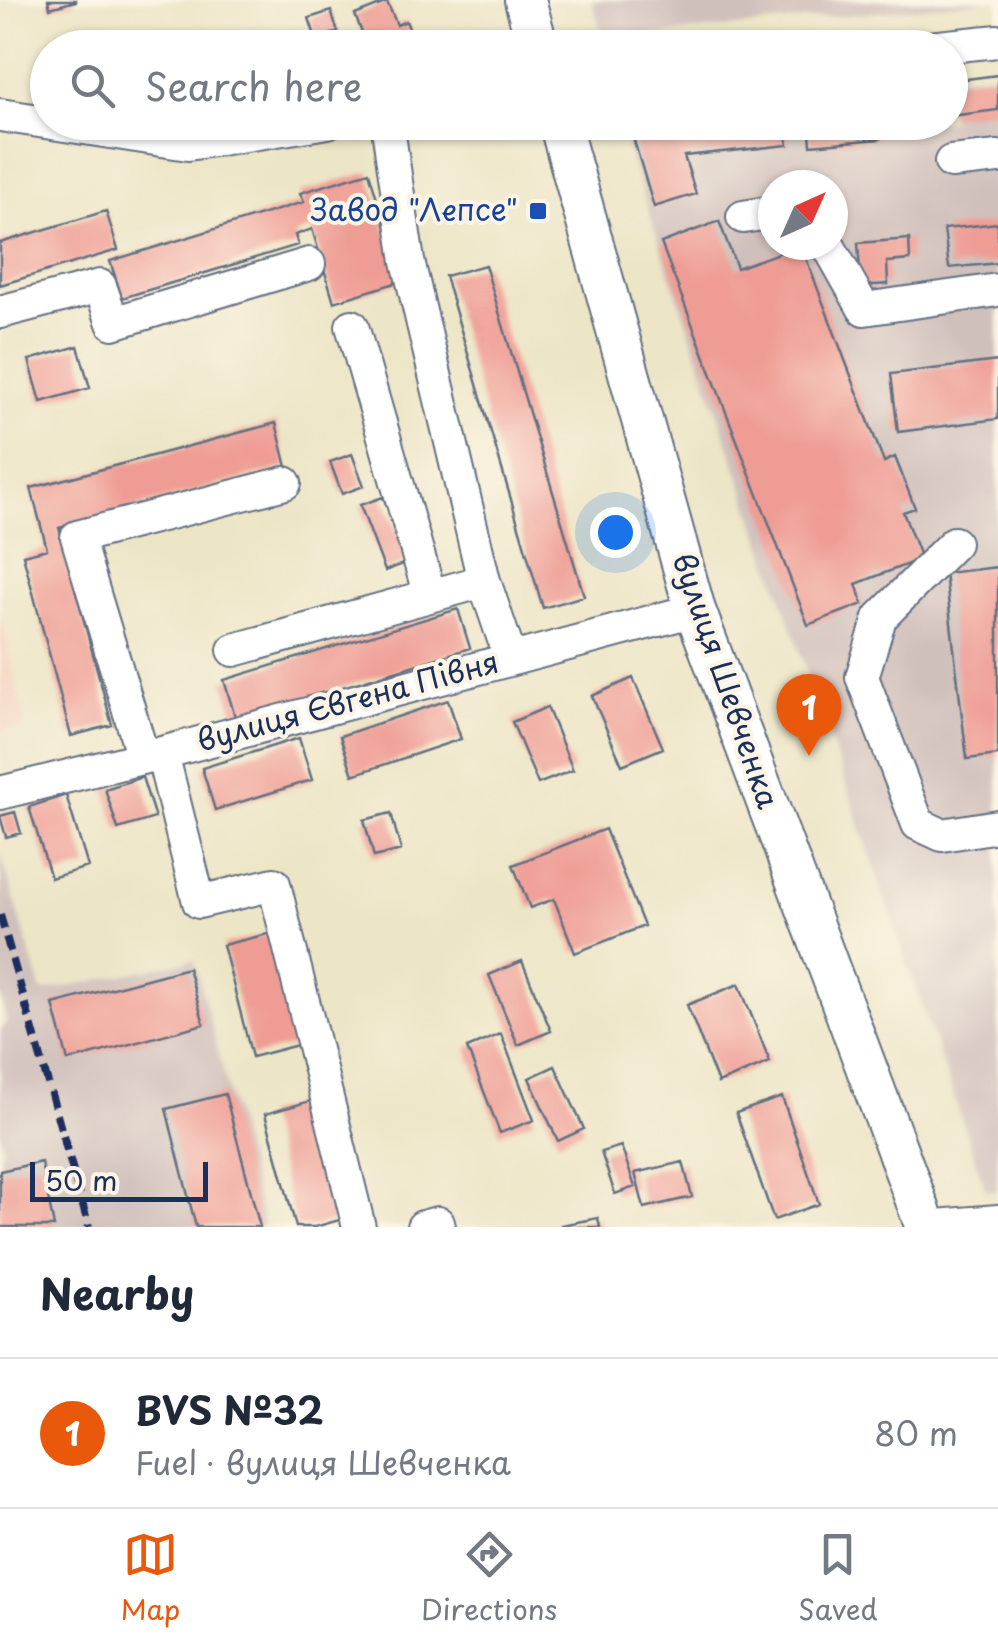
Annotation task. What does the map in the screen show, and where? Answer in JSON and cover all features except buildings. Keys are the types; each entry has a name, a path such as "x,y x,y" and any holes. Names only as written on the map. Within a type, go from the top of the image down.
{"main road":[{"path":"525,0 533,30"},
{"name":"вулиця Шевченка","path":"564,140 695,610 925,1227"}],"street":[{"path":"968,44 998,41"},
{"path":"0,115 30,120"},
{"path":"162,140 188,144 213,140"},
{"path":"390,140 408,261 484,581 510,657"},
{"path":"952,162 998,157"},
{"path":"836,260 864,309 998,290"},
{"path":"0,312 100,286 112,323 310,264"},
{"path":"352,326 430,596"},
{"path":"285,484 76,538 199,902 274,884 359,1227"},
{"path":"954,543 880,618 862,677 918,824 942,835 998,826"},
{"path":"234,650 484,581"},
{"name":"вулиця Євгена Півня","path":"0,792 695,610"},
{"path":"925,1227 998,1221"},
{"path":"423,1227 438,1223 439,1227"}],"shaded area":[{"path":"592,0 992,0 707,30 600,30"},
{"path":"998,73 998,1191 986,1191 624,140 968,140 968,76"},
{"path":"0,607 25,725 0,732"},
{"path":"0,851 42,992 194,960 264,1227 0,1227 0,1151 4,1149 0,1134 0,1030 7,1022 0,993"}],"railway":[{"path":"0,915 89,1227"}],"place":[{"name":"Завод \"Лепсе\"","path":"538,211"},
{"name":"BVS №32","path":"809,756"}]}
